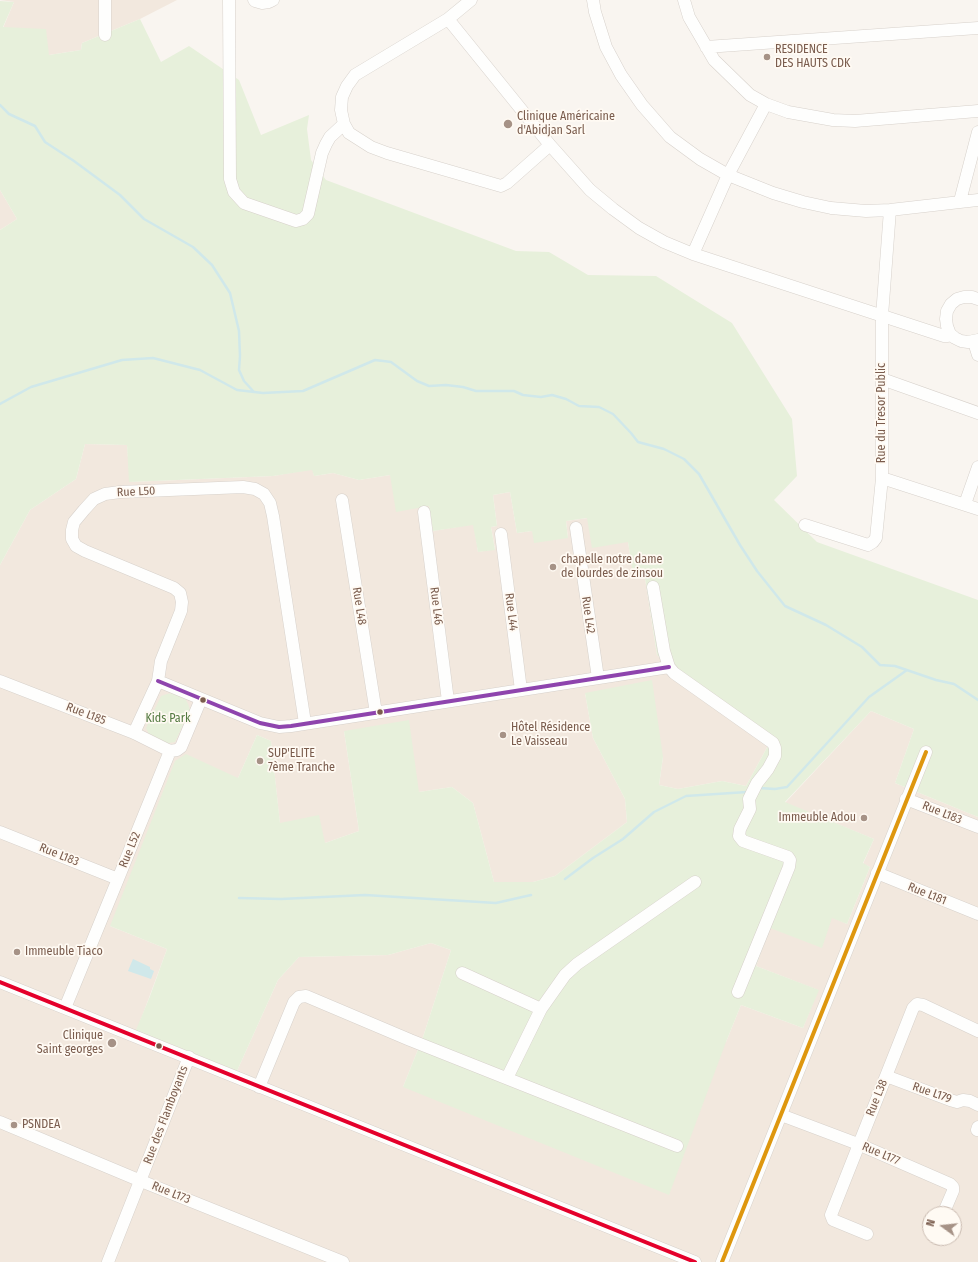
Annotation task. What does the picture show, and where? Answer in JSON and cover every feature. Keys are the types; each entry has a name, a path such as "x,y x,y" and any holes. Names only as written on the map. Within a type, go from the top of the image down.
{"street":[{"path":"105,0 105,34"},
{"path":"229,0 230,179 234,192 244,203 296,221 303,219 308,214 322,153 330,137 344,124"},
{"path":"254,0 262,3 273,0"},
{"path":"471,0 448,19 355,75 347,86 342,97 341,110 344,124 349,133 371,147 501,186 508,183 550,145"},
{"path":"593,0 595,12 606,47 620,75 642,105 670,137 700,159 728,175 773,193 831,208 866,211 890,210 978,200"},
{"path":"684,0 689,17 714,60 750,95 766,104 788,112 833,120 855,121 978,111"},
{"path":"448,19 550,145 590,190 639,228 664,242 693,254 944,336 948,336 950,334"},
{"path":"706,46 978,28"},
{"path":"693,254 728,175 766,104"},
{"path":"960,201 978,132"},
{"name":"Rue du Tresor Public","path":"805,525 868,545 876,538 882,478 882,316 890,210"},
{"path":"978,299 964,297 957,300 951,304 947,311 946,319 950,334 961,341 976,341 978,355"},
{"path":"882,379 978,413"},
{"path":"965,504 978,467"},
{"path":"882,478 978,509"},
{"name":"Rue L50","path":"134,733 158,681 161,661 181,611 182,602 180,593 174,588 85,551 76,546 72,539 74,522 94,499 105,494 120,492 243,487 255,489 264,494 270,503 273,516 305,723"},
{"name":"Rue L48","path":"342,500 376,713"},
{"name":"Rue L46","path":"424,512 448,701"},
{"name":"Rue L42","path":"576,528 598,678"},
{"name":"Rue L44","path":"501,534 521,690"},
{"path":"653,587 664,651 669,667 674,673 773,744 775,748 775,756 768,769 757,783 749,799 750,809 740,829 739,836 743,841 788,857 790,860 789,868 738,992"},
{"path":"158,681 270,726 291,726 669,667"},
{"name":"Rue L185","path":"0,681 134,733 170,751"},
{"name":"Rue L52","path":"64,1008 170,751 177,750 181,747 201,699"},
{"path":"722,1262 926,752"},
{"name":"Rue L183","path":"906,799 978,827"},
{"name":"Rue L183","path":"0,832 118,879"},
{"name":"Rue L181","path":"877,873 978,914"},
{"path":"507,1078 541,1009 565,975 577,964 695,882"},
{"path":"462,973 541,1009"},
{"path":"0,982 695,1262"},
{"path":"259,1086 294,1002 299,997 306,996 677,1146"},
{"name":"Rue L38","path":"867,1234 833,1220 831,1215 913,1008 917,1004 923,1004 978,1031"},
{"name":"Rue des Flamboyants","path":"108,1262 189,1057"},
{"name":"Rue L179","path":"886,1076 950,1100 958,1102 963,1100 970,1101 978,1105"},
{"name":"Rue L177","path":"781,1116 858,1144 950,1184 953,1187 946,1206"},
{"name":"Rue L173","path":"0,1122 141,1181 343,1262"}],"shaded area":[{"path":"0,0 177,0 140,19 82,43 81,50 49,55 3,28 14,2"},
{"path":"0,190 17,219 0,230"},
{"path":"85,444 127,445 130,482 273,476 313,469 314,476 333,473 359,480 390,475 429,506 433,531 474,524 478,552 495,549 491,527 497,526 493,495 510,492 517,533 532,531 568,538 566,521 588,518 628,542 633,573 644,572 657,655 770,742 746,786 722,781 678,789 659,785 663,757 585,693 593,738 625,799 627,822 555,876 533,882 494,882 473,803 452,787 419,792 344,731 359,831 325,843 280,824 271,741 257,735 238,778 110,926 167,949 137,1030 237,1071 278,980 299,957 388,955 431,943 451,950 423,1037 403,1087 726,1042 741,1005 803,1028 818,990 756,966 770,928 832,917 847,924 870,867 863,864 874,839 785,803 871,711 914,729 895,783 978,817 978,1262 0,1262 0,565 30,510 76,479"}],"green space":[{"path":"0,1 14,2 3,27 46,29 49,55 81,50 82,43 140,19 161,62 189,46 239,80 261,135 309,115 307,129 311,160 326,180 516,251 549,252 588,275 656,276 732,323 792,419 797,476 774,500 817,542 978,600 978,817 895,783 914,729 871,711 785,802 874,839 863,863 870,867 847,924 832,918 822,948 770,928 756,966 819,990 803,1028 741,1005 669,1195 403,1087 423,1037 451,950 431,943 388,955 299,957 278,980 237,1071 136,1030 167,949 110,926 175,761 186,754 238,778 257,735 271,741 280,823 319,815 325,843 359,831 344,731 409,720 419,792 452,787 473,803 494,882 533,882 555,876 627,822 625,799 593,738 585,693 652,680 663,757 659,785 678,789 722,781 746,786 770,742 677,674 657,655 644,572 633,574 628,542 592,548 587,518 566,521 568,538 534,543 532,531 517,533 510,492 493,495 497,526 491,527 495,550 478,552 473,525 433,531 429,506 396,512 390,475 359,480 333,473 314,476 312,470 273,476 129,482 127,445 85,444 76,479 30,510 0,565 0,230 17,219 0,190"},
{"name":"Kids Park","path":"173,693 185,698 190,710 175,742 163,744 149,734 146,728 161,696"}],"water":[{"path":"133,959 150,967 150,969 154,971 151,979 128,971"}],"waterway":[{"path":"0,105 9,114 35,126 45,142 74,161 120,195 144,219 193,247 212,265 230,293 239,331 239,370 244,381 254,392"},
{"path":"0,404 31,387 122,360 153,358 200,370 237,390 263,393 303,391 375,360 391,362 417,381 429,386 446,385 463,387 476,391 514,391 523,395 541,397 552,395 566,399 579,406 599,407 613,414 638,442 664,449 684,459 699,474 740,545 757,571 785,606 826,625 862,647 880,665 895,666 936,680 954,684 978,700"},
{"path":"759,788 775,789 787,787 869,697 907,670"},
{"path":"565,879 593,858 623,839 654,812 686,796 747,792"},
{"path":"239,898 281,899 365,895 496,903 531,895"}],"transit line":[{"path":"158,681 260,723 279,727 669,667"},
{"path":"722,1262 926,752"},
{"path":"0,982 695,1262"}],"place":[{"name":"RESIDENCE DES HAUTS CDK","path":"767,57"},
{"name":"Clinique Américaine d'Abidjan Sarl","path":"508,124"},
{"name":"chapelle notre dame de lourdes de zinsou","path":"553,567"},
{"name":"Hôtel Résidence Le Vaisseau","path":"503,735"},
{"name":"SUP'ELITE 7ème Tranche","path":"260,761"},
{"name":"Immeuble Adou","path":"864,818"},
{"name":"Immeuble Tiaco","path":"17,952"},
{"name":"Clinique Saint georges","path":"112,1043"},
{"name":"PSNDEA","path":"14,1125"}]}
